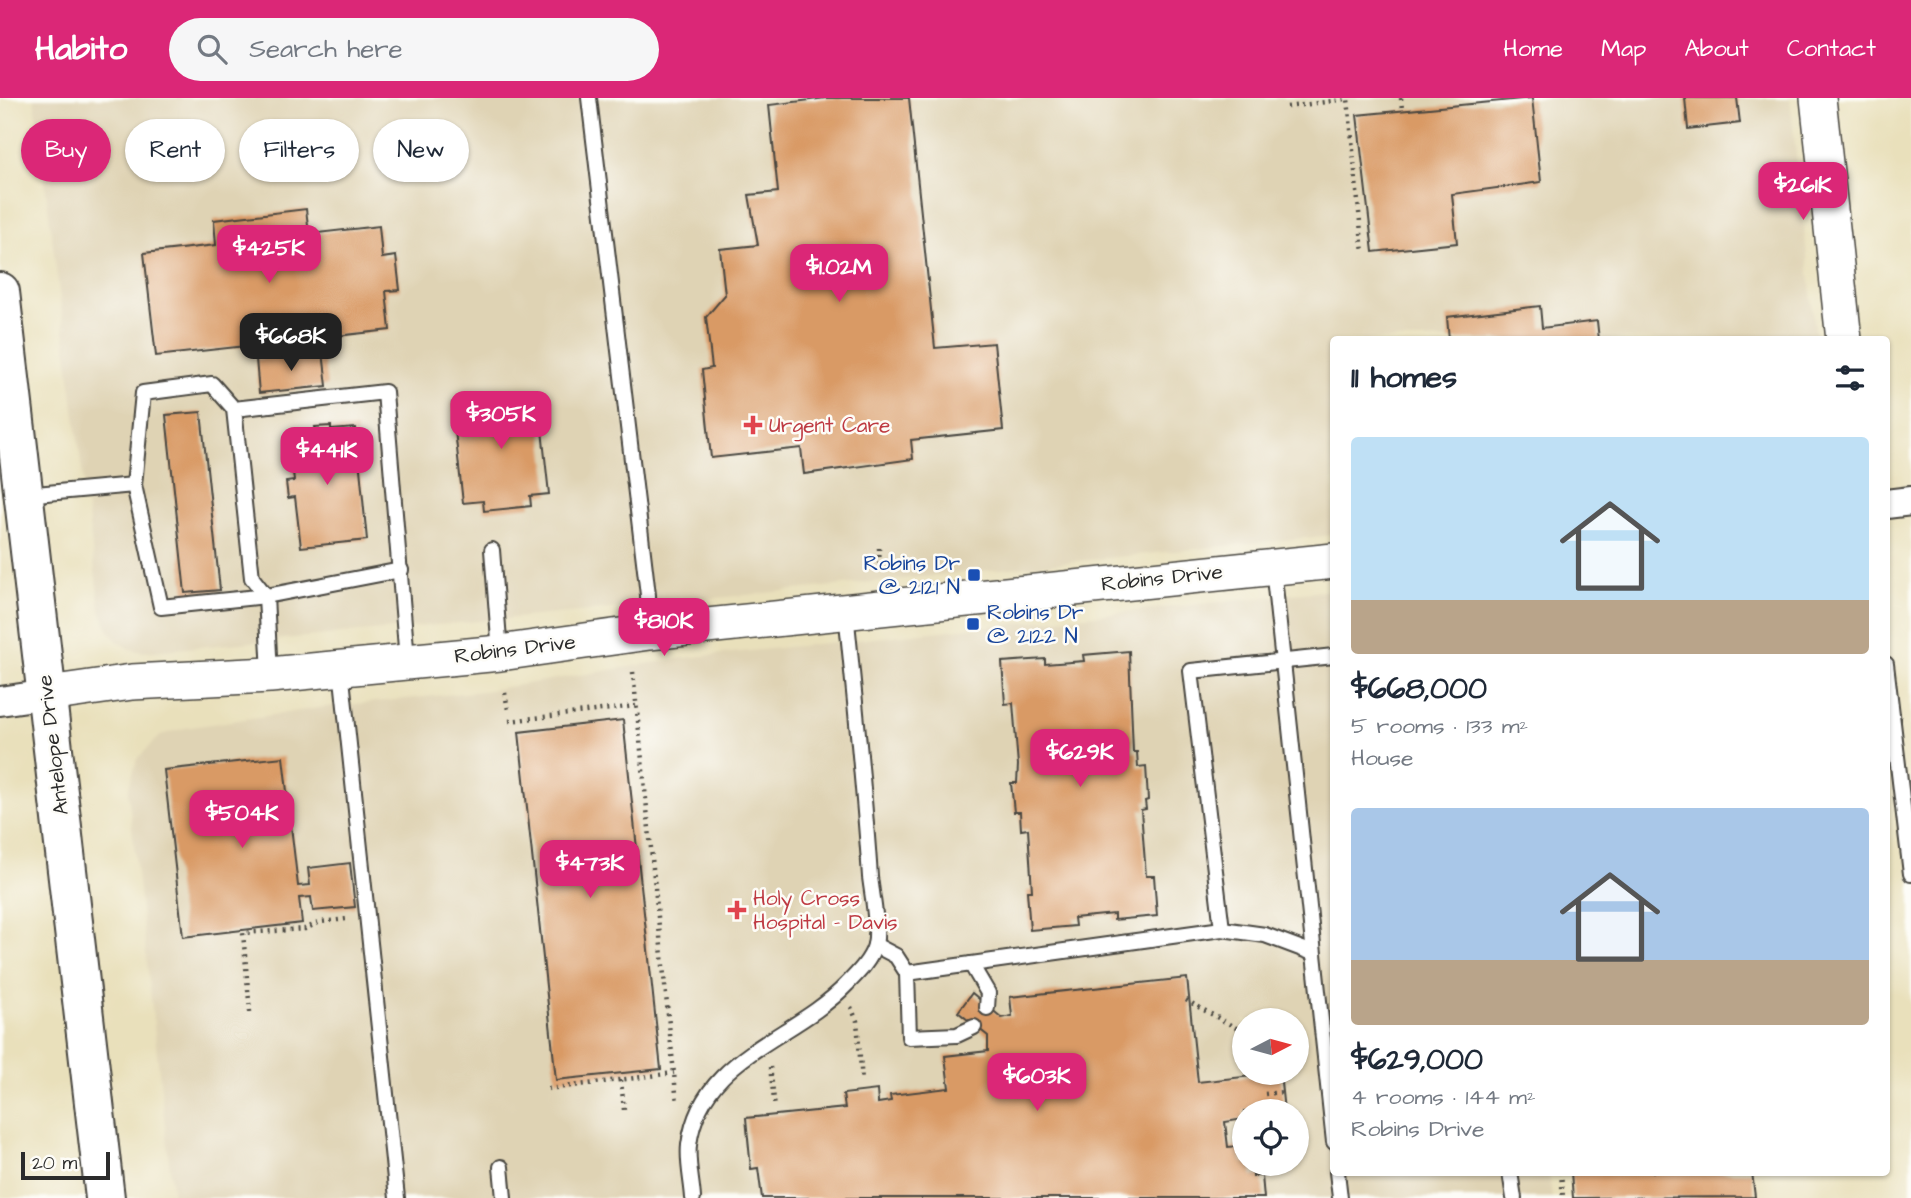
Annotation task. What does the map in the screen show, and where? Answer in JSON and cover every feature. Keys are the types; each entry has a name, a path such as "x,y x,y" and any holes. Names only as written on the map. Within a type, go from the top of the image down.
{"main road":[{"name":"Antelope Drive","path":"0,292 105,1198"}],"street":[{"path":"1818,98 1844,336"},
{"path":"1890,504 1911,501"},
{"name":"Robins Drive","path":"48,694 132,682 270,675 500,653 649,632 1330,561"},
{"path":"0,701 48,694"}],"lane":[{"path":"589,98 648,594 649,632"},
{"path":"270,675 266,596 252,578 234,409 212,384 143,393 134,485 161,607 266,596 401,570"},
{"path":"234,409 385,392 401,570 401,620 407,660"},
{"path":"24,495 134,485"},
{"path":"492,550 500,653"},
{"path":"1273,568 1330,1106"},
{"path":"693,1198 688,1147 695,1116 706,1098 724,1074 755,1047 780,1035 832,1000 861,970 875,945 866,807 846,611"},
{"path":"1222,929 1191,671 1330,656"},
{"path":"341,667 397,1198"},
{"path":"1890,698 1911,874"},
{"path":"907,973 1222,929 1265,935 1313,953"},
{"path":"875,945 896,956 907,973 909,1037 957,1035 974,1027"},
{"path":"971,964 988,993 987,1008"},
{"path":"500,1167 504,1198"},
{"path":"1337,1176 1340,1198"},
{"path":"1511,1176 1514,1198"}],"path":[{"path":"1401,98 1402,110"},
{"path":"1287,107 1351,99 1363,253"},
{"path":"879,548 880,570"},
{"path":"633,672 677,1107"},
{"path":"505,693 508,710"},
{"path":"509,721 636,706"},
{"path":"250,1012 243,933 305,929 320,922 352,918"},
{"path":"1186,1000 1232,1026"},
{"path":"850,1006 857,1021 862,1081"},
{"path":"769,1063 775,1108"},
{"path":"548,1089 674,1073"},
{"path":"621,1080 624,1110"},
{"path":"1265,1094 1283,1092"},
{"path":"1561,1176 1563,1198"}],"shaded area":[{"path":"34,98 1790,98 1816,336 1330,336 1330,535 590,611 143,652 129,649 117,641 108,630 100,610 45,182 111,182 111,119 37,119"},
{"name":"Holy Cross Hospital - Davis","path":"1330,590 1330,1176 1549,1176 1552,1198 173,1198 128,791 137,759 161,735 185,728 326,707 483,691 683,658"}],"building":[{"path":"827,98 909,98 935,348 994,343 1003,430 911,440 913,459 804,474 801,448 711,458 702,370 712,368 706,317 725,295 720,249 758,245 749,195 778,192 769,105"},
{"path":"1532,98 1541,182 1452,194 1457,243 1373,252 1357,115"},
{"path":"1685,98 1737,98 1740,123 1688,129"},
{"path":"306,209 309,234 379,226 382,258 396,256 400,290 386,291 390,330 156,356 144,253 216,245 214,220"},
{"path":"1540,306 1542,328 1597,321 1599,336 1449,336 1447,317"},
{"path":"323,352 327,386 259,393 256,359"},
{"path":"538,394 549,494 530,496 531,506 484,511 483,501 463,503 452,403"},
{"path":"201,412 220,590 185,593 166,415"},
{"path":"331,426 331,430 356,428 367,540 301,547 295,497 288,498 286,482 294,481 289,434 316,432 315,427"},
{"path":"1129,651 1133,752 1137,752 1138,767 1146,766 1148,800 1145,801 1146,809 1141,810 1146,876 1154,876 1157,916 1114,920 1114,914 1074,918 1075,926 1030,930 1027,891 1032,891 1028,829 1021,830 1020,812 1014,812 1011,783 1017,783 1018,765 1013,703 1005,704 1002,662 1045,659 1045,664 1084,661 1083,655"},
{"path":"623,720 661,1069 556,1080 519,732"},
{"path":"283,757 298,886 310,885 308,868 350,863 355,907 313,911 311,897 299,898 302,923 183,937 164,770"},
{"path":"1187,978 1198,1082 1232,1078 1232,1085 1281,1085 1283,1099 1232,1099 1232,1121 1225,1122 1228,1147 1232,1147 1232,1176 1262,1176 1264,1198 762,1198 758,1168 751,1169 746,1118 845,1108 843,1094 877,1090 878,1103 891,1101 890,1095 949,1088 945,1056 988,1051 988,1036 958,1012 972,993 1002,1018 1012,1016 1010,997"},
{"path":"1571,1176 1752,1176 1755,1197 1573,1198"}],"place":[{"name":"Urgent Care","path":"753,425"},
{"name":"Robins Dr @ 2121 N","path":"974,575"},
{"name":"Robins Dr @ 2122 N","path":"973,624"},
{"name":"Holy Cross Hospital - Davis","path":"737,910"}]}
